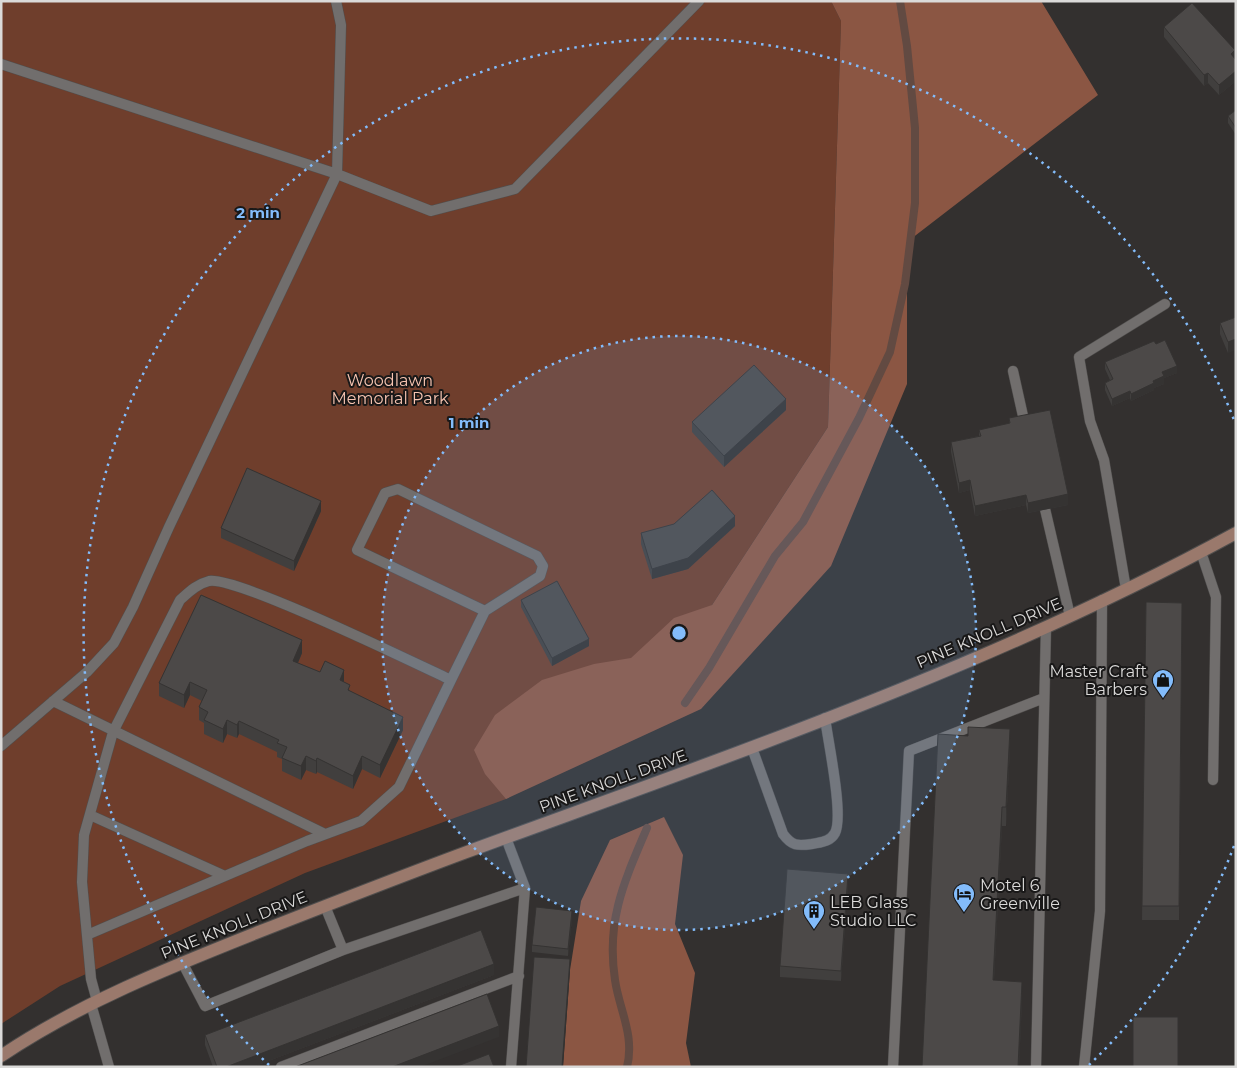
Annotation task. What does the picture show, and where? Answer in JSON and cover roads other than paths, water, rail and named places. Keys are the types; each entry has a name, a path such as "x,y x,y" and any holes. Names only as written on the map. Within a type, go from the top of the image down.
{"street":[{"name":"PINE KNOLL DRIVE","path":"1,1056 39,1030 94,1002 182,962 506,838 752,748 1046,627 1236,534"}],"lane":[{"path":"1,746 87,672 114,643 133,607 169,527 337,174 341,25 336,1"},
{"path":"1,64 337,174 431,211 515,189 699,1"},
{"path":"1126,589 1104,460 1090,421 1079,357 1165,304"},
{"path":"1013,372 1025,425"},
{"path":"87,936 224,876 362,820 399,787 485,611 540,576 543,566 537,556 398,489 385,493 357,550 485,611"},
{"path":"1045,510 1070,616"},
{"path":"1201,552 1216,597 1213,780"},
{"path":"109,1067 94,1002 91,979 82,882 84,835 113,732 180,600 193,588 210,581 256,592 451,680"},
{"path":"1084,1067 1100,911 1102,600"},
{"path":"1036,1067 1046,627"},
{"path":"893,1067 909,752 1044,698"},
{"path":"53,701 325,834"},
{"path":"752,748 783,834 790,844 797,846 827,842 835,833 839,816 825,718"},
{"path":"90,814 224,876"},
{"path":"506,838 526,888 511,1067"},
{"path":"182,962 205,1006 343,950 526,888"},
{"path":"325,906 343,950"},
{"path":"281,1067 519,976"}],"waterway":[{"path":"685,703 709,668 775,556 803,522 859,418 890,352 905,284 915,203 915,128 907,46 900,1"},
{"path":"627,1067 629,1055 628,1033 615,980 613,939 615,920 624,884 647,828"}],"place":[{"name":"Master Craft Barbers","path":"1163,699"},
{"name":"Motel 6 Greenville","path":"964,913"},
{"name":"LEB Glass Studio LLC","path":"814,930"}],"park label":[{"name":"Woodlawn Memorial Park","path":"390,389"}]}
